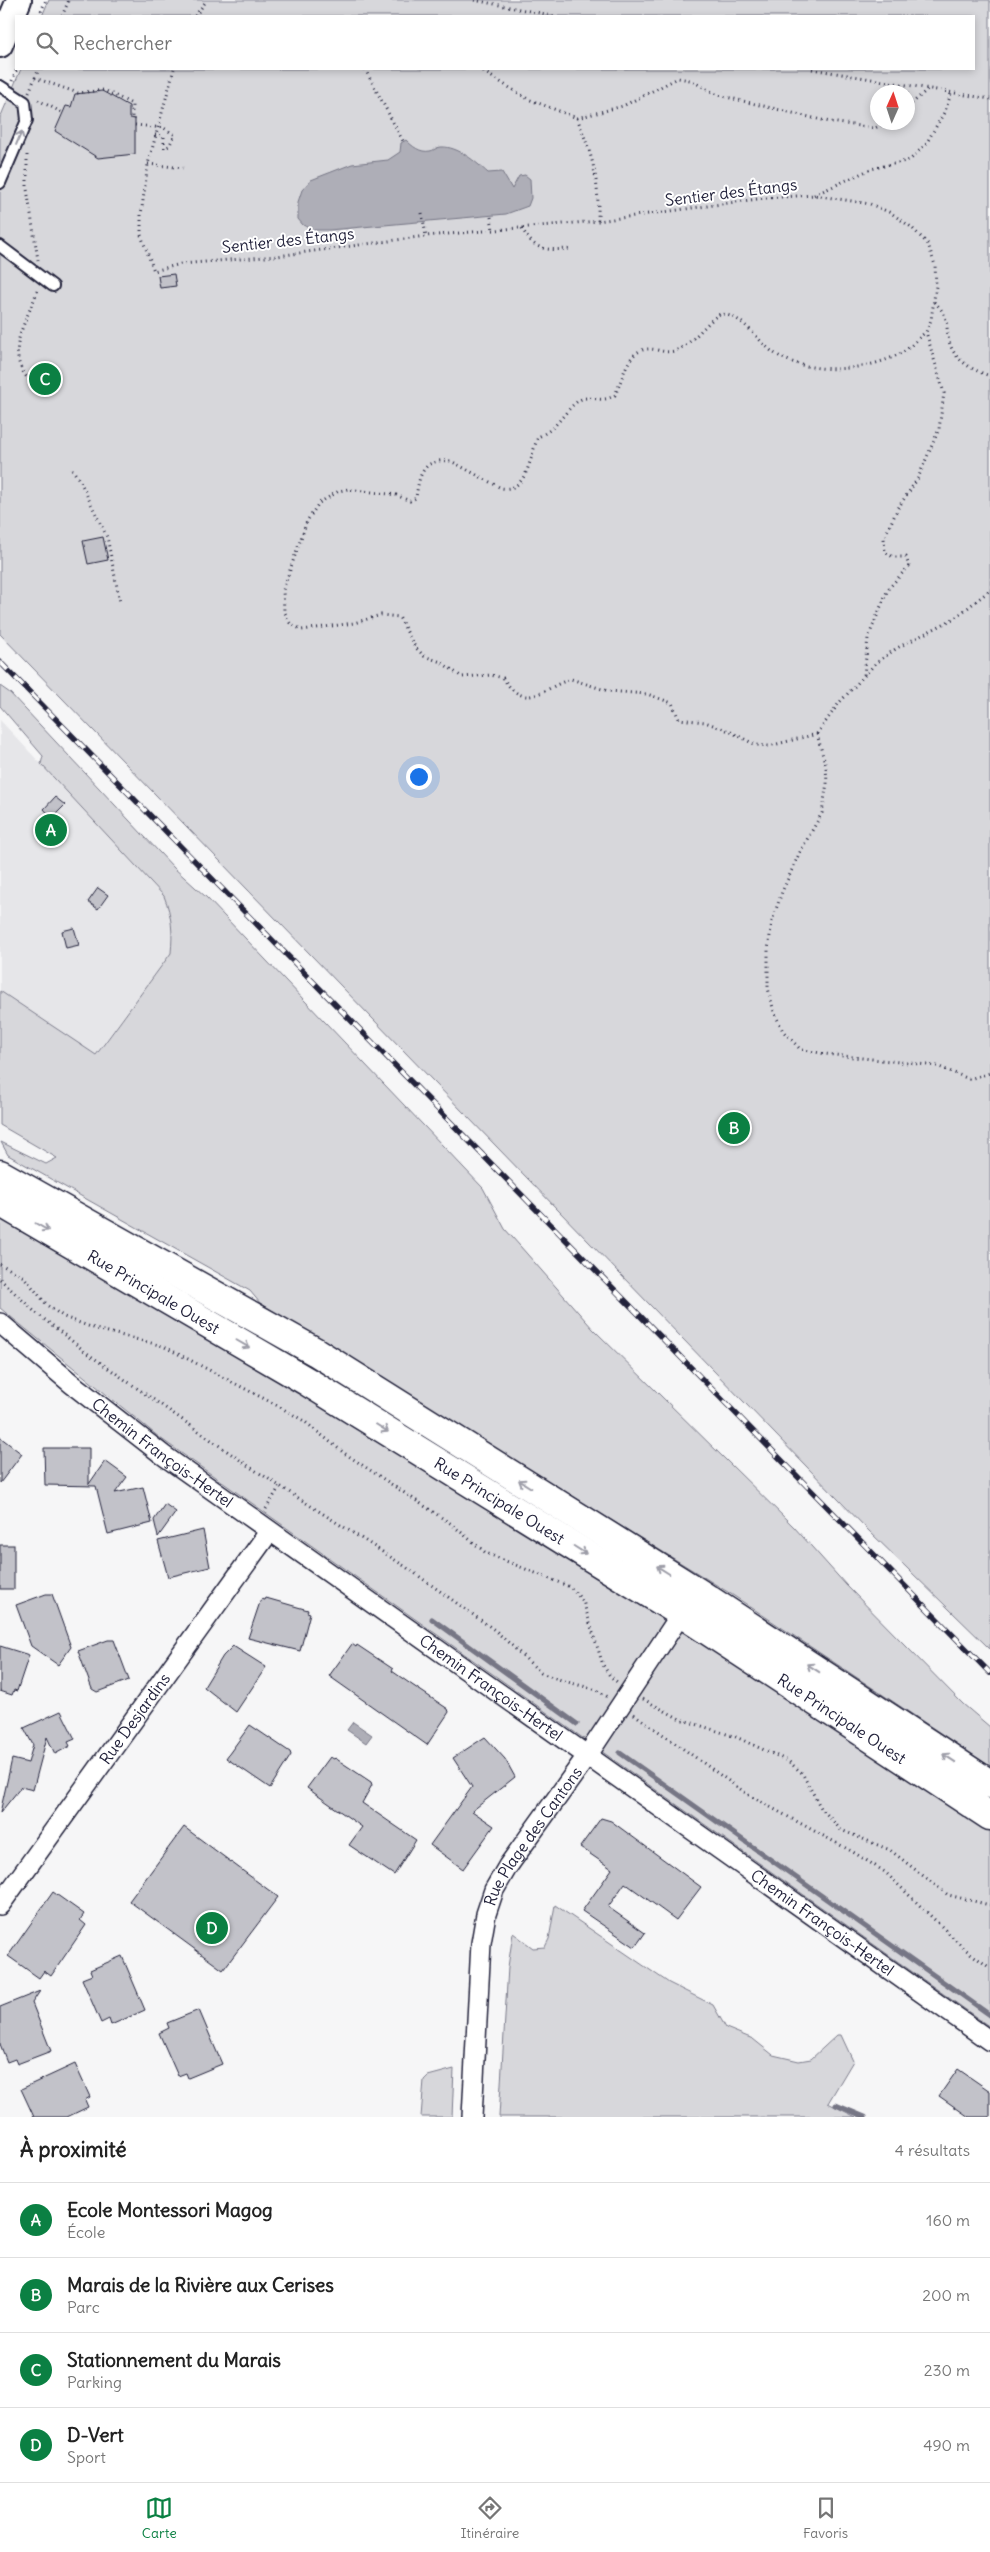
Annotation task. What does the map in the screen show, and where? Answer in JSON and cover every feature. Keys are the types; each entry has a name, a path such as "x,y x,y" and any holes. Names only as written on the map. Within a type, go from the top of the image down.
{"main road":[{"name":"Rue Principale Ouest","path":"0,1174 316,1352 688,1602 990,1816"},
{"name":"Rue Principale Ouest","path":"0,1202 688,1602 990,1784"}],"street":[{"path":"0,45 19,0"},
{"name":"Chemin François-Hertel","path":"0,1324 124,1425 269,1532 990,2041"},
{"name":"Rue Desjardins","path":"0,1906 269,1532"},
{"name":"Rue Plage des Cantons","path":"472,2117 481,1943 486,1914 494,1890 508,1866 587,1756 629,1707 688,1602"}],"lane":[{"path":"0,86 25,102 27,120 0,183"},
{"path":"0,246 53,286"}],"path":[{"path":"39,15 46,0"},
{"path":"62,15 69,0"},
{"path":"196,15 207,0"},
{"path":"474,0 550,15"},
{"path":"28,96 39,70"},
{"path":"174,70 148,164 183,168"},
{"path":"365,70 404,143"},
{"path":"481,70 528,99 577,118 623,106 646,96 678,78 690,80 718,95 830,122 870,127"},
{"path":"818,70 952,91 990,99"},
{"path":"35,78 78,93 104,90 132,104 132,119"},
{"path":"915,101 929,88"},
{"path":"814,195 871,169 910,160 926,144 945,111 952,91"},
{"path":"34,99 63,113"},
{"path":"577,118 596,171 599,194 598,221"},
{"path":"135,125 164,128 175,135 169,146 164,148 164,136 155,135"},
{"name":"Sentier des Étangs","path":"148,164 141,215 141,235 154,271 181,264 277,256 426,236 598,221 765,198 814,195 870,204 891,213 928,244 935,265 934,302 926,332"},
{"path":"27,189 38,258"},
{"path":"422,213 426,236"},
{"path":"491,217 493,230"},
{"path":"522,228 527,239 540,248 546,250 571,249"},
{"path":"33,384 21,370 17,360 18,348 41,278"},
{"path":"934,302 944,311 949,342 954,352 971,369 990,376"},
{"path":"864,675 868,638 888,589 909,566 906,557 893,557 885,552 884,538 898,508 918,478 939,429 944,406 942,382 926,332 903,352 864,365 830,370 788,360 774,352 731,314 720,314 678,350 668,352 647,348 633,354 627,362 615,395 600,400 588,397 579,400 553,430 538,437 523,478 515,487 501,488 451,461 442,460 426,467 419,477 416,498 410,501 396,495 348,490 339,491 319,503 307,521 283,590 284,611 290,623 302,630 354,624 381,615 399,617 415,647 424,656 452,669 462,677 491,675 502,678 510,690 526,697 540,694 571,679 608,691 653,695 672,702 679,719 705,722 756,745 769,746 817,734 839,703 864,675 897,648 955,618 990,590"},
{"path":"72,469 80,481 107,537 120,602"},
{"path":"817,734 824,754 827,782 822,813 800,852 772,921 768,950 768,988 774,1012 783,1031 800,1049 825,1054 937,1066 973,1078 990,1073"},
{"path":"0,1264 24,1277 48,1306 64,1317 96,1330 163,1346 280,1407 304,1421 344,1453 450,1523 486,1553 570,1586 577,1593 587,1610 606,1671 615,1680 629,1707"},
{"path":"0,1279 35,1312 91,1356 250,1467 406,1567 496,1632 541,1673 564,1682 597,1690 629,1707 750,1796 853,1852 885,1872 990,1968"},
{"path":"629,1707 668,1714 736,1737 788,1761 802,1773 826,1816 842,1830 890,1850 948,1895 990,1905"}],"shaded area":[{"path":"49,0 990,0 990,1649 868,1530 0,634 0,118 21,70 975,70 975,15 42,15"},
{"path":"406,140 414,147 423,151 431,151 441,147 454,149 488,173 502,172 512,189 519,176 525,175 530,179 531,198 528,206 506,214 329,230 313,230 303,225 298,219 298,202 302,190 311,180 352,164 388,160 400,152 401,143"},
{"path":"0,686 10,693 174,868 206,897 483,1188 505,1229 593,1329 794,1527 846,1585 963,1704 990,1727 990,1766 731,1594 260,1303 250,1291 8,1155 1,1142 46,1164 57,1158 0,1125 0,991 96,1055 171,953 172,931 169,910 164,896 41,764 43,756 0,706"},
{"path":"0,720 164,896 171,913 171,953 95,1055 0,991"},
{"path":"0,1214 424,1459 990,1829 990,2027 160,1438 0,1308"},
{"path":"353,1722 372,1735 366,1743 347,1730"},
{"path":"555,1905 669,1983 713,2005 726,2028 753,2039 773,2055 799,2061 811,2059 837,2035 841,2035 853,2061 828,2103 856,2117 499,2117 508,1967 513,1933 533,1948 545,1947 549,1939"},
{"path":"454,2069 452,2117 421,2117 424,2080 428,2076"}],"building":[{"path":"102,91 129,106 129,118 135,119 135,154 98,158 55,131 66,106 71,107 75,94"},
{"path":"174,274 176,286 160,288 158,276"},
{"path":"103,537 108,560 88,564 83,541"},
{"path":"55,797 65,805 52,818 44,809"},
{"path":"98,888 108,895 98,909 88,902"},
{"path":"74,928 79,945 66,948 62,931"},
{"path":"0,1437 22,1454 0,1483"},
{"path":"44,1448 89,1448 89,1484 105,1461 127,1477 115,1493 143,1487 152,1523 108,1534 96,1486 45,1485"},
{"path":"165,1504 176,1512 158,1537 154,1520"},
{"path":"203,1530 210,1567 168,1577 158,1541"},
{"path":"0,1545 14,1545 14,1589 0,1589"},
{"path":"46,1594 52,1594 71,1647 58,1665 31,1646 16,1605"},
{"path":"266,1598 308,1610 307,1612 310,1613 300,1651 248,1638 261,1599 265,1600"},
{"path":"108,1640 114,1640 129,1680 97,1692 92,1689 78,1651"},
{"path":"352,1644 356,1647 357,1645 393,1669 392,1671 448,1709 449,1712 427,1745 329,1676"},
{"path":"0,1646 29,1655 17,1691 14,1690 12,1695 0,1691"},
{"path":"233,1646 266,1667 236,1712 204,1687 223,1656"},
{"path":"61,1711 75,1739 68,1742 70,1746 55,1754 47,1737 33,1790 21,1787 0,1813 12,1759 28,1763 33,1745 24,1728"},
{"path":"250,1725 290,1752 291,1755 270,1788 226,1758"},
{"path":"485,1737 505,1759 515,1777 472,1811 494,1826 463,1869 430,1845 472,1787 453,1758"},
{"path":"330,1757 335,1758 371,1782 372,1785 362,1803 416,1840 394,1875 349,1845 362,1827 307,1788"},
{"path":"601,1818 611,1821 701,1887 676,1920 625,1883 608,1907 645,1933 635,1947 582,1911 612,1869 580,1847"},
{"path":"184,1827 278,1897 223,1970 129,1901"},
{"path":"53,1892 84,1914 80,1920 86,1925 51,1976 44,1971 39,1978 8,1956"},
{"path":"122,1956 145,2010 111,2025 109,2019 101,2023 82,1979 92,1975 90,1970"},
{"path":"40,1991 32,2003 51,2051 17,2064 15,2059 7,2062 0,2044 0,2007"},
{"path":"199,2010 222,2064 188,2078 186,2073 178,2076 159,2033 169,2028 167,2023"},
{"path":"75,2064 90,2097 85,2100 88,2107 67,2117 34,2117 21,2089"},
{"path":"958,2069 990,2091 990,2117 969,2117 939,2096"}],"waterway":[{"path":"432,1619 577,1724"},
{"path":"620,1753 990,2015"},
{"path":"836,2105 865,2117"}],"railway":[{"path":"0,662 990,1673"}],"place":[{"name":"Stationnement du Marais","path":"45,379"},
{"name":"Ecole Montessori Magog","path":"51,830"},
{"name":"Marais de la Rivière aux Cerises","path":"734,1128"},
{"name":"D-Vert","path":"212,1928"}]}
